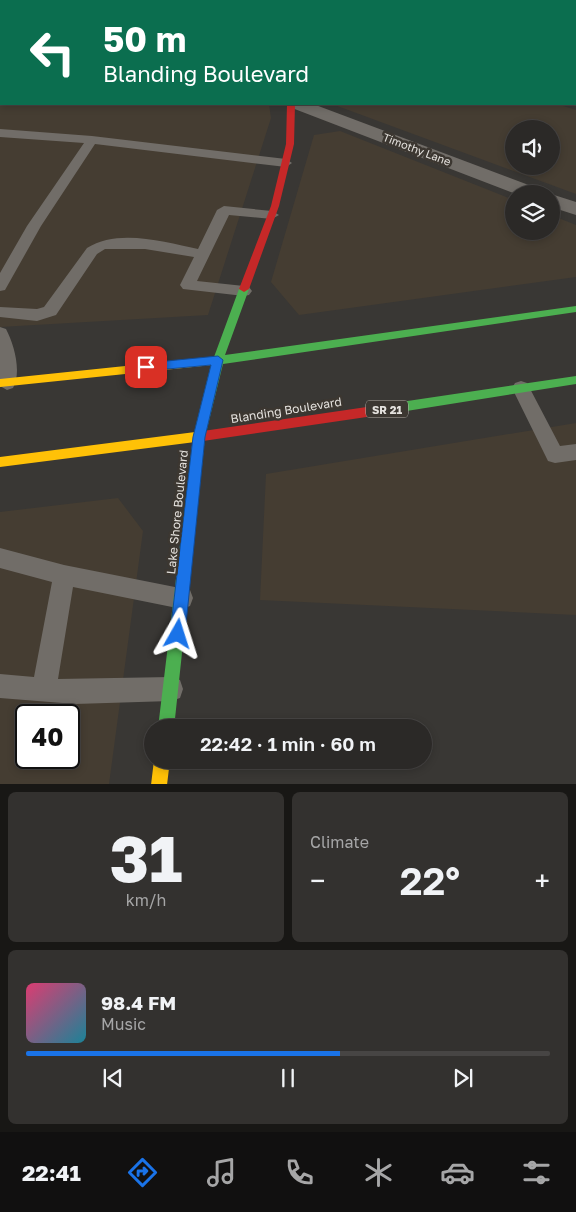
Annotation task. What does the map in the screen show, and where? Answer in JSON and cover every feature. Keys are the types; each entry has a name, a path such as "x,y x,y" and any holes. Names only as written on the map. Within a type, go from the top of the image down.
{"main road":[{"name":"Lake Shore Boulevard","path":"167,719 199,437 218,360 272,215 290,144 291,105"},
{"path":"3,383 218,360 576,309"},
{"name":"Blanding Boulevard","path":"1,467 576,380"},
{"path":"159,784 161,769"}],"street":[{"name":"Timothy Lane","path":"301,105 511,185"},
{"path":"560,203 576,209"}],"lane":[{"path":"0,134 92,140 286,163"},
{"path":"0,286 34,226 92,140"},
{"path":"244,291 188,284 224,210 272,215"},
{"path":"0,312 37,315 50,311 92,251 100,244 157,246 203,254"},
{"path":"0,333 7,352 3,383"},
{"path":"521,388 555,455 576,452"},
{"path":"0,558 64,575 182,598"},
{"path":"44,689 64,575"},
{"path":"0,686 75,692 171,689"}],"shaded area":[{"path":"0,105 269,105 271,118 208,315 0,327"},
{"path":"335,105 560,105 576,110 576,194 560,188 560,185 552,185 524,175 560,175 560,120 505,120 505,168"},
{"path":"340,131 505,196 505,240 560,240 560,219 576,225 576,277 299,315 271,282 314,135"},
{"path":"576,423 576,615 260,600 266,474"},
{"path":"118,498 143,531 109,784 0,784 0,512"}],"traffic: fast":[{"path":"167,719 199,437 218,360 244,289"},
{"path":"212,361 576,309"},
{"path":"394,408 576,380"}],"traffic: slow":[{"path":"0,383 212,361"},
{"path":"0,462 203,436"},
{"path":"159,784 161,769"}],"traffic: jam":[{"path":"244,289 275,206 290,144 291,105"},
{"path":"203,436 394,408"}],"route":[{"path":"146,367 218,360 199,437 178,634"}]}
